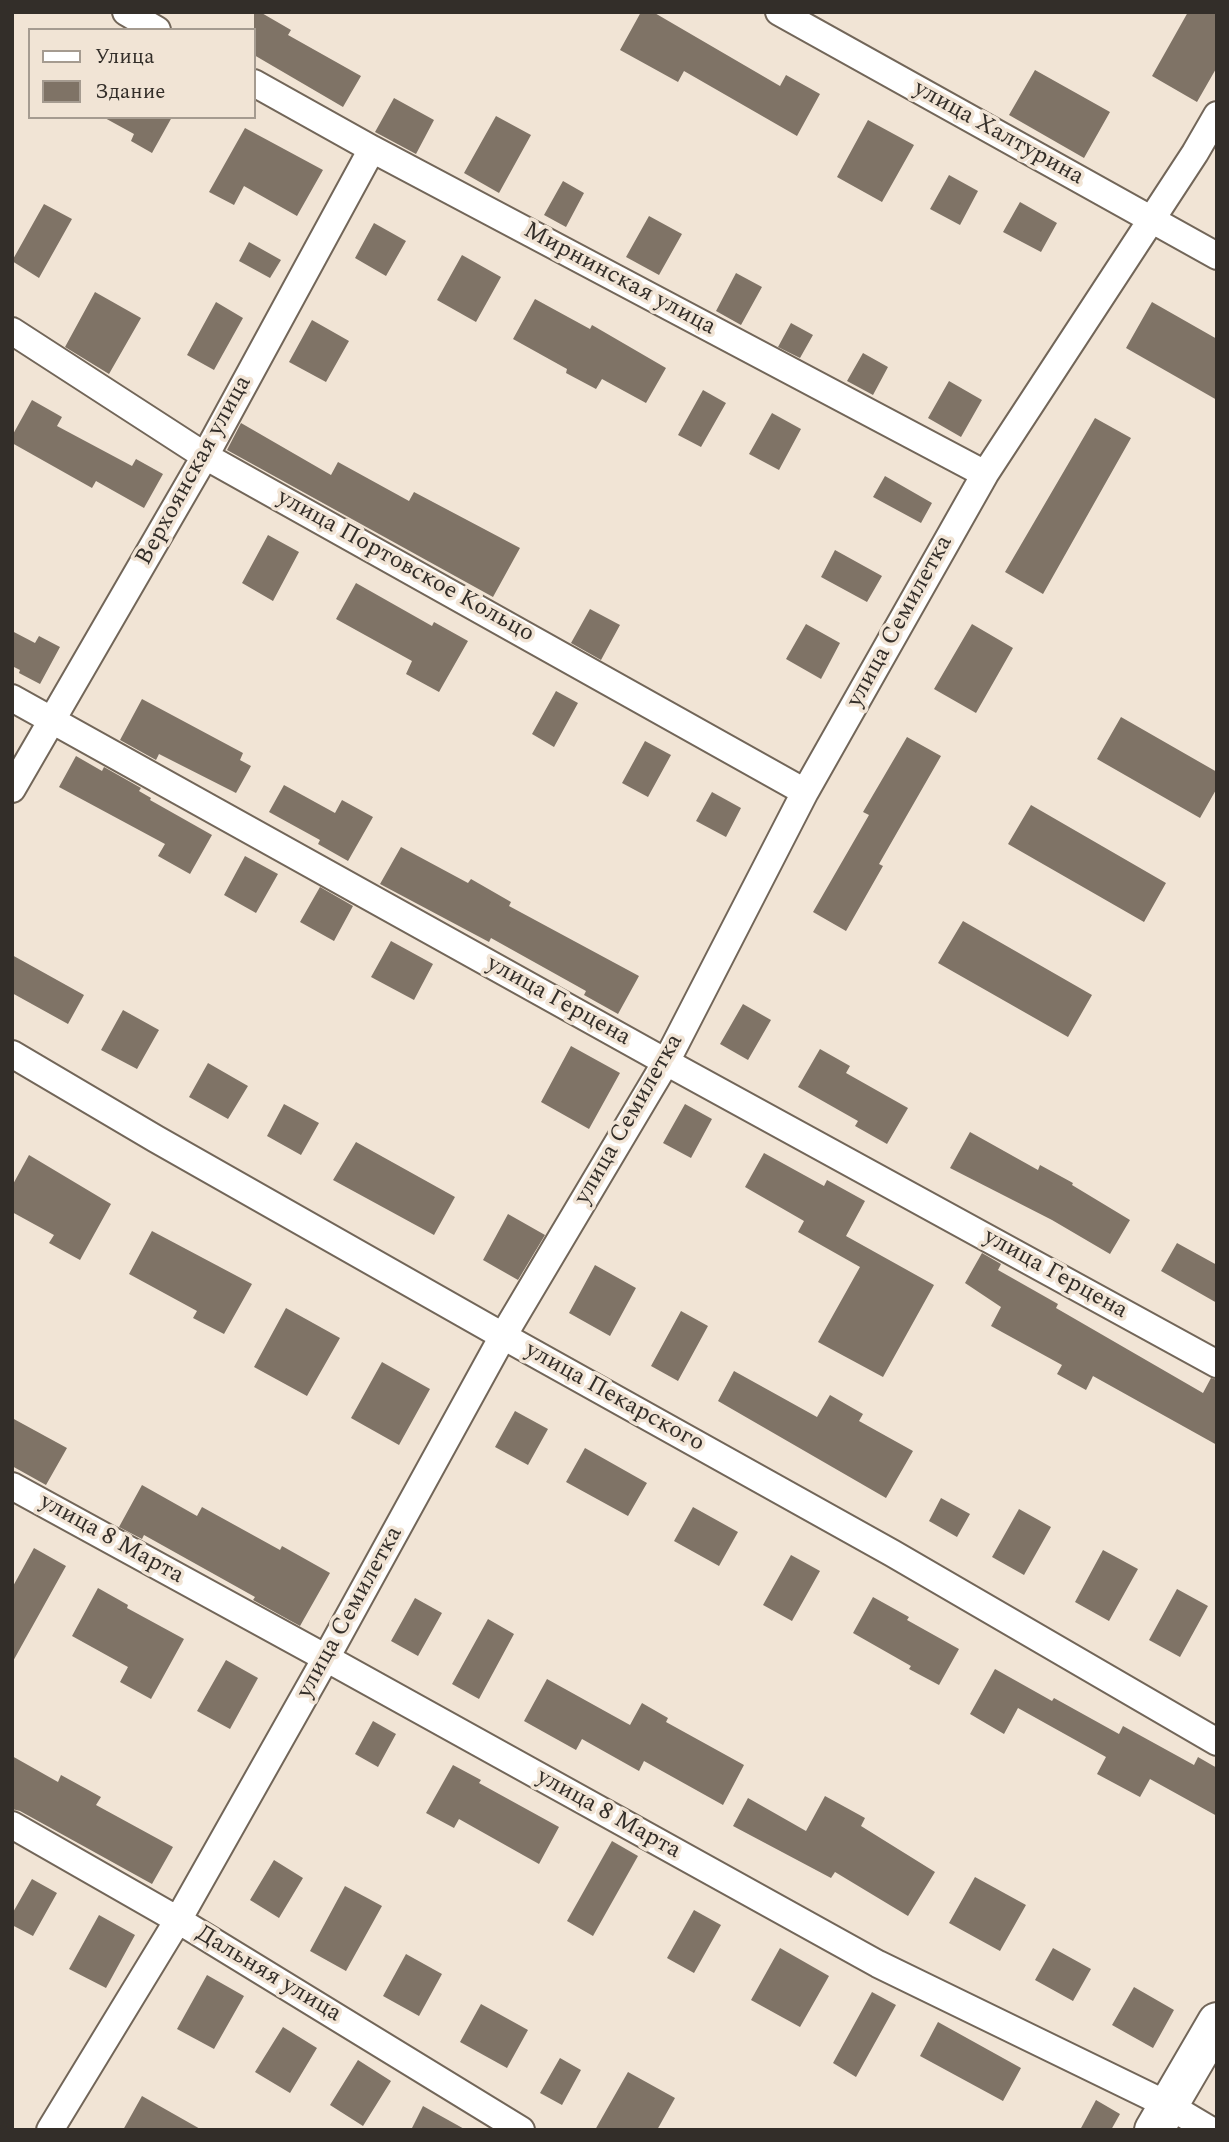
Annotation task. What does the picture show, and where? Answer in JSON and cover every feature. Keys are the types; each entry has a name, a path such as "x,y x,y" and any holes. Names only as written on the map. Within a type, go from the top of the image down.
{"main road":[{"path":"1161,2118 1217,2022"}],"street":[{"path":"126,12 154,28"},
{"name":"улица Халтурина","path":"779,12 1217,256"},
{"name":"Мирнинская улица","path":"256,84 372,149 985,474"},
{"name":"улица Семилетка","path":"50,2130 178,1920 503,1336 666,1062 806,792 985,474 1195,153 1217,115"},
{"name":"Верхоянская улица","path":"12,789 205,456 372,149"},
{"name":"улица Портовское Кольцо","path":"12,331 205,456 806,792"},
{"name":"улица Герцена","path":"12,698 666,1062 1217,1364"},
{"name":"улица Пекарского","path":"12,1054 503,1336 892,1553 1217,1742"},
{"name":"улица 8 Марта","path":"12,1486 878,1965 1161,2118 1209,2130"},
{"name":"Дальняя улица","path":"12,1825 178,1920 521,2130"}],"building":[{"path":"254,12 260,12 291,30 288,35 361,76 343,107 256,56"},
{"path":"641,12 653,12 780,86 786,75 820,94 797,136 684,71 678,82 620,50"},
{"path":"1188,12 1217,12 1217,67 1197,102 1152,76"},
{"path":"1035,70 1110,112 1084,158 1009,115"},
{"path":"394,98 434,120 416,154 375,132"},
{"path":"496,116 531,135 499,193 464,173"},
{"path":"107,119 171,119 152,153 131,141 134,134"},
{"path":"868,120 914,145 882,202 837,177"},
{"path":"245,128 323,170 297,216 244,186 234,205 209,192"},
{"path":"949,175 978,191 960,225 930,209"},
{"path":"563,181 584,193 566,227 544,215"},
{"path":"1020,202 1057,223 1041,252 1003,232"},
{"path":"44,204 72,219 39,278 12,261"},
{"path":"649,216 682,234 659,275 626,257"},
{"path":"374,223 406,241 386,276 355,258"},
{"path":"249,242 281,260 270,278 239,261"},
{"path":"462,255 501,277 476,322 437,300"},
{"path":"736,273 762,287 741,325 716,311"},
{"path":"95,292 141,318 109,374 65,347"},
{"path":"535,299 590,329 592,325 666,368 646,403 602,379 596,389 566,373 567,369 513,339"},
{"path":"216,302 243,318 214,370 187,355"},
{"path":"1152,302 1217,339 1217,400 1126,348"},
{"path":"312,320 349,341 326,382 289,362"},
{"path":"791,323 813,335 800,358 778,347"},
{"path":"863,353 888,367 873,395 847,381"},
{"path":"949,381 982,400 961,437 928,418"},
{"path":"703,390 726,403 701,447 678,435"},
{"path":"32,400 62,417 57,426 132,466 136,459 163,474 144,508 96,481 92,488 12,443 12,436"},
{"path":"772,413 801,429 779,470 749,454"},
{"path":"1095,418 1131,438 1043,594 1005,572"},
{"path":"241,423 331,475 338,462 409,501 414,492 520,548 493,597 227,450"},
{"path":"885,476 932,503 921,523 873,497"},
{"path":"268,535 299,552 273,601 242,583"},
{"path":"835,550 882,576 867,602 821,577"},
{"path":"356,583 432,626 434,622 468,641 439,692 406,674 412,661 336,619"},
{"path":"590,609 620,625 601,660 571,643"},
{"path":"806,624 840,643 821,679 786,659"},
{"path":"972,624 1013,648 976,713 934,689"},
{"path":"12,631 35,643 39,636 60,647 40,684 19,673 20,670 12,666"},
{"path":"556,691 578,703 554,747 532,734"},
{"path":"142,699 243,753 240,760 251,766 236,793 159,754 156,760 120,740"},
{"path":"1121,717 1217,772 1217,788 1200,818 1097,759"},
{"path":"907,737 941,756 879,864 883,866 846,931 813,912 869,815 863,812"},
{"path":"645,741 671,755 648,797 622,783"},
{"path":"76,756 102,771 104,767 141,788 139,791 151,798 150,800 212,835 190,874 158,856 165,844 59,787"},
{"path":"284,785 335,813 342,800 373,817 348,861 318,844 320,840 269,812"},
{"path":"712,792 741,808 726,837 696,821"},
{"path":"1031,805 1166,883 1144,922 1008,844"},
{"path":"401,847 468,883 471,879 511,902 509,906 639,976 618,1014 584,995 586,991 491,938 489,942 380,884"},
{"path":"245,856 278,874 256,913 224,895"},
{"path":"320,887 353,906 334,941 300,922"},
{"path":"963,921 1092,995 1068,1037 938,963"},
{"path":"391,941 433,964 414,1000 371,977"},
{"path":"12,955 84,995 68,1024 12,993"},
{"path":"743,1004 771,1020 748,1060 720,1044"},
{"path":"123,1010 159,1030 137,1069 101,1050"},
{"path":"571,1046 620,1073 589,1129 541,1102"},
{"path":"820,1049 850,1066 846,1073 908,1108 887,1144 855,1126 858,1121 798,1087"},
{"path":"208,1063 248,1086 228,1119 189,1097"},
{"path":"284,1104 319,1123 301,1155 267,1136"},
{"path":"685,1104 712,1119 691,1158 663,1143"},
{"path":"970,1132 1038,1170 1040,1165 1073,1183 1072,1185 1130,1220 1110,1254 1052,1220 950,1168"},
{"path":"356,1142 455,1197 434,1235 333,1180"},
{"path":"764,1153 824,1186 827,1180 865,1201 846,1236 934,1285 883,1377 818,1342 860,1267 798,1232 804,1221 745,1187"},
{"path":"29,1155 111,1204 80,1260 49,1243 54,1235 12,1212 12,1186"},
{"path":"508,1214 545,1235 518,1280 483,1260"},
{"path":"152,1231 252,1284 224,1334 193,1318 197,1311 129,1274"},
{"path":"1177,1243 1217,1265 1217,1303 1161,1271"},
{"path":"982,1253 1001,1264 998,1270 1058,1304 1056,1308 1203,1393 1211,1378 1217,1380 1217,1445 1093,1376 1086,1390 1057,1374 1062,1365 991,1326 1001,1307 965,1283"},
{"path":"595,1265 636,1288 610,1336 569,1313"},
{"path":"286,1308 340,1338 307,1396 254,1367"},
{"path":"681,1311 708,1326 678,1381 651,1366"},
{"path":"382,1362 430,1389 399,1445 351,1418"},
{"path":"734,1371 817,1417 830,1395 863,1414 859,1421 913,1451 886,1498 718,1401"},
{"path":"515,1411 548,1429 528,1465 495,1447"},
{"path":"12,1418 67,1448 46,1485 12,1466"},
{"path":"585,1448 647,1483 628,1516 566,1482"},
{"path":"142,1485 197,1516 202,1507 280,1550 282,1546 330,1573 300,1626 253,1600 255,1597 144,1535 142,1539 119,1527"},
{"path":"941,1498 970,1514 957,1537 929,1521"},
{"path":"693,1507 738,1532 719,1566 674,1541"},
{"path":"1019,1509 1051,1527 1024,1575 992,1557"},
{"path":"34,1548 66,1566 12,1663 12,1588"},
{"path":"1103,1550 1138,1569 1109,1621 1075,1602"},
{"path":"791,1555 820,1571 792,1621 763,1605"},
{"path":"98,1588 128,1605 127,1608 184,1639 151,1699 120,1682 128,1667 72,1636"},
{"path":"1177,1589 1208,1606 1180,1657 1149,1640"},
{"path":"873,1597 959,1649 939,1685 853,1633"},
{"path":"415,1598 442,1613 418,1656 391,1641"},
{"path":"488,1619 514,1634 479,1699 452,1684"},
{"path":"226,1660 258,1678 230,1729 197,1711"},
{"path":"995,1669 1119,1734 1123,1726 1194,1765 1198,1757 1217,1768 1217,1816 1150,1779 1140,1797 1097,1774 1106,1757 1018,1708 1004,1734 970,1714"},
{"path":"547,1679 630,1725 642,1703 668,1718 666,1722 744,1765 723,1805 644,1761 639,1771 582,1739 576,1750 524,1721"},
{"path":"373,1721 396,1734 378,1767 355,1754"},
{"path":"12,1756 58,1782 61,1775 101,1797 96,1805 173,1847 152,1884 12,1809"},
{"path":"453,1765 481,1780 479,1783 559,1827 539,1864 459,1819 454,1828 426,1813"},
{"path":"825,1796 865,1818 861,1826 935,1872 908,1916 835,1872 831,1878 733,1826 748,1798 806,1831"},
{"path":"612,1841 638,1856 593,1936 567,1921"},
{"path":"274,1860 303,1878 279,1918 250,1900"},
{"path":"975,1877 1026,1905 1000,1951 949,1923"},
{"path":"32,1879 57,1893 33,1936 12,1925 12,1914"},
{"path":"345,1886 382,1906 346,1971 310,1951"},
{"path":"694,1910 721,1925 694,1973 667,1958"},
{"path":"99,1915 135,1935 106,1988 69,1969"},
{"path":"780,1948 829,1976 800,2027 751,2000"},
{"path":"1053,1948 1091,1969 1073,2001 1035,1980"},
{"path":"406,1954 442,1974 419,2016 383,1996"},
{"path":"207,1975 244,1996 214,2049 177,2029"},
{"path":"1134,1987 1174,2010 1153,2048 1112,2025"},
{"path":"872,1992 896,2005 856,2077 833,2063"},
{"path":"481,2004 528,2030 507,2068 460,2042"},
{"path":"938,2022 1021,2068 1003,2101 920,2056"},
{"path":"283,2027 317,2048 290,2093 255,2072"},
{"path":"560,2058 581,2070 562,2105 540,2093"},
{"path":"358,2060 391,2081 363,2126 330,2105"},
{"path":"628,2072 675,2098 657,2130 595,2130"},
{"path":"142,2096 202,2130 123,2130"},
{"path":"1096,2100 1120,2114 1111,2130 1080,2130"},
{"path":"423,2106 466,2130 411,2130"}]}
